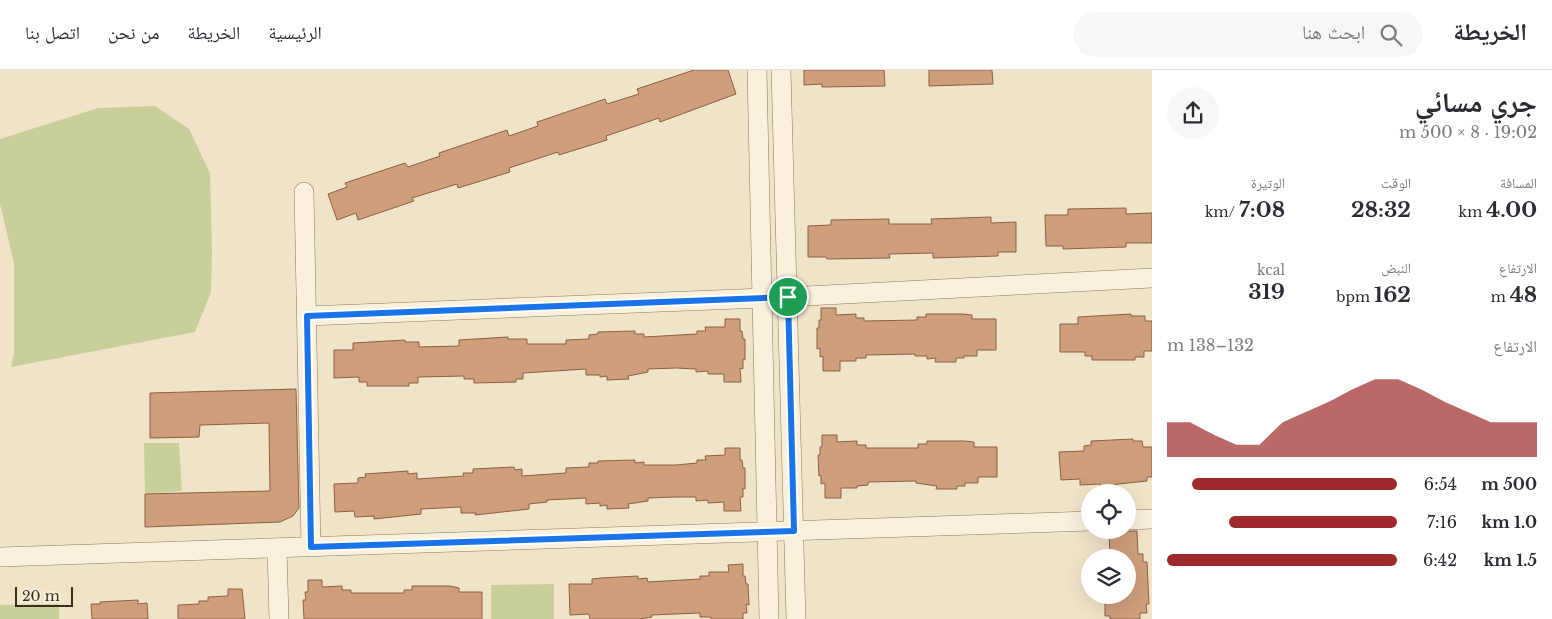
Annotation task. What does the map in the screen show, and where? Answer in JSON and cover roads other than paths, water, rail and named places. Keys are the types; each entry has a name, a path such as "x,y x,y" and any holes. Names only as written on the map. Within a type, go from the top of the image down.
{"street":[{"path":"757,70 769,619"},
{"path":"781,70 796,619"},
{"path":"304,192 311,547"},
{"path":"307,316 788,297 1152,278"},
{"path":"1136,520 1152,519"},
{"path":"0,557 1081,522"},
{"path":"277,548 279,619"}]}
